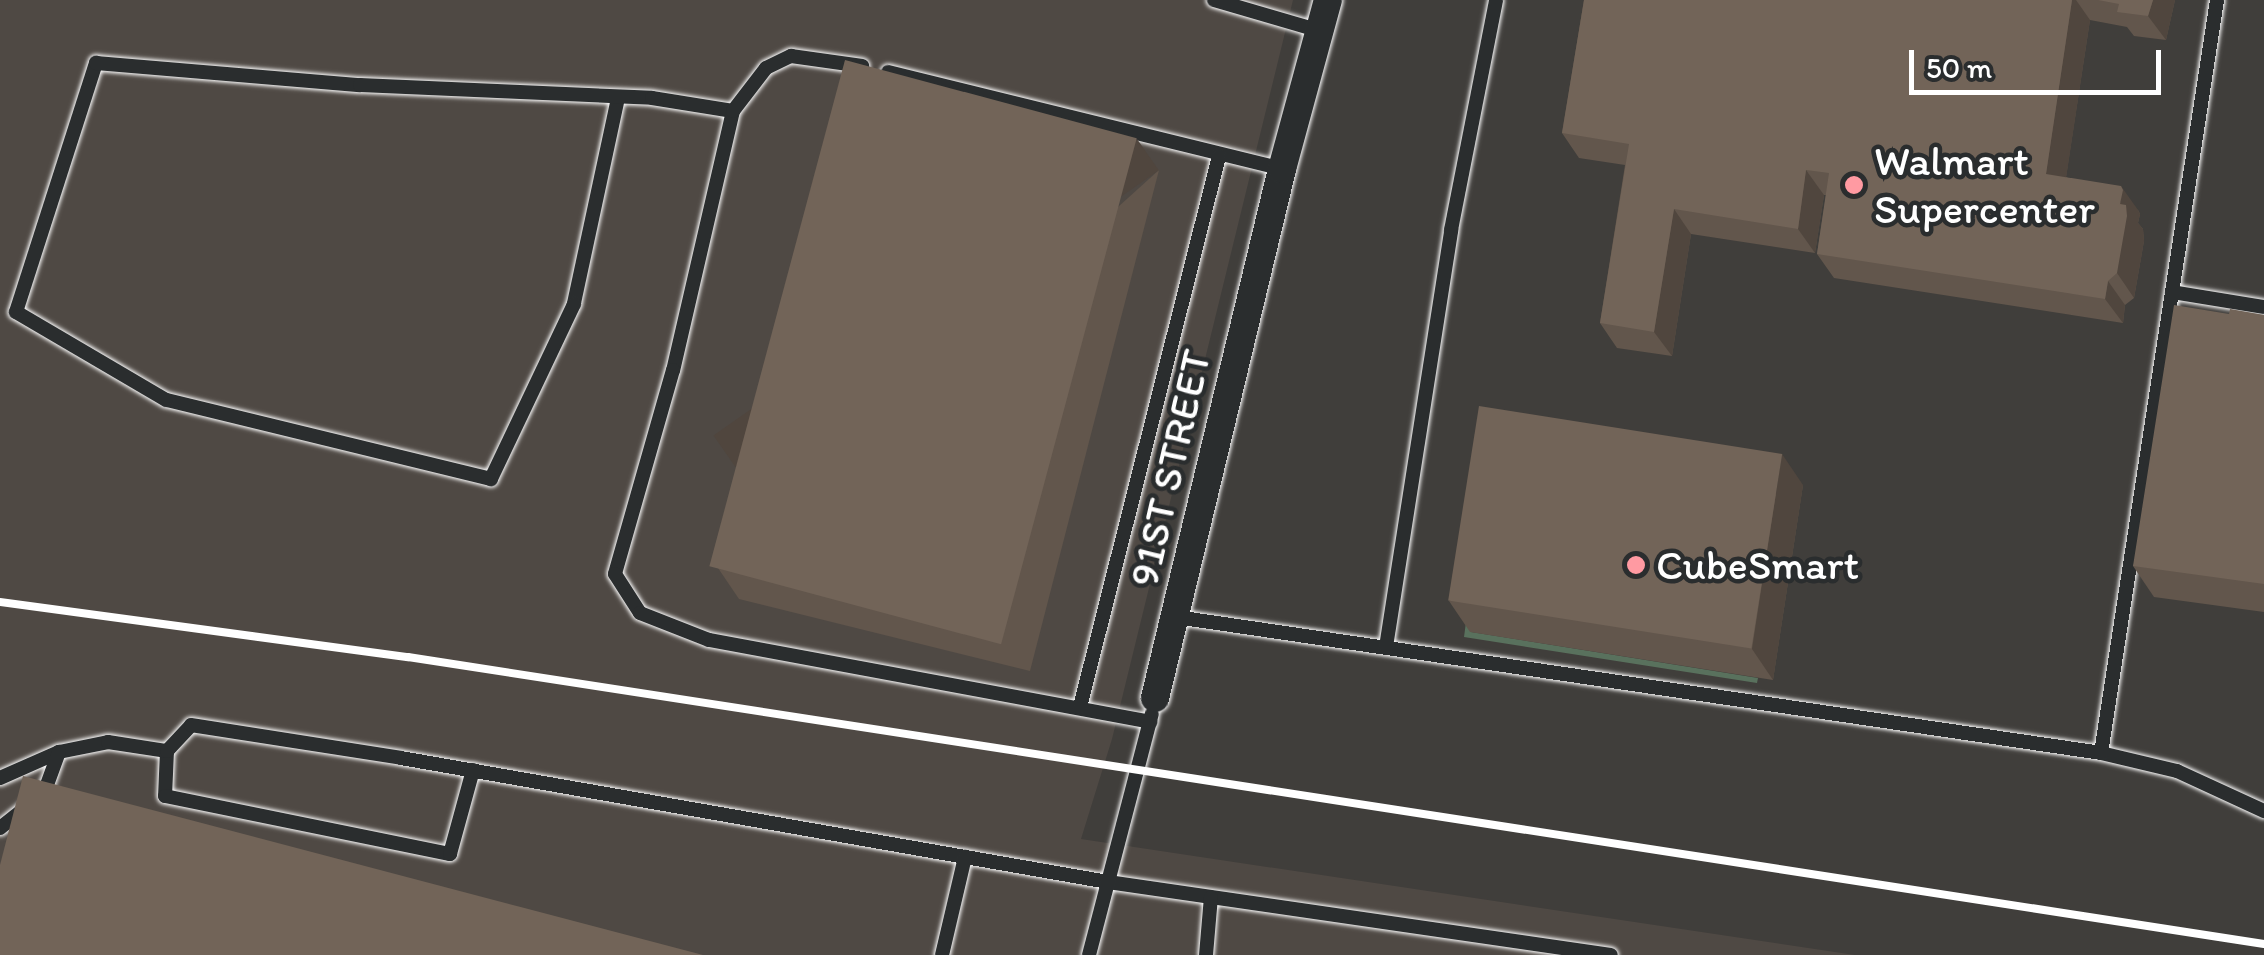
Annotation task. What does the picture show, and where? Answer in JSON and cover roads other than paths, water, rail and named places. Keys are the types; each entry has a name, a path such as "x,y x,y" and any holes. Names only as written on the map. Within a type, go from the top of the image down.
{"street":[{"name":"91ST STREET","path":"1152,710 1282,169 1328,0"}],"lane":[{"path":"1214,0 1320,31"},
{"path":"1386,647 1452,230 1496,0"},
{"path":"2102,754 2217,0"},
{"path":"1152,710 1080,706 709,640 640,614 615,574 673,370 733,111 766,68 791,56 828,58 1282,169"},
{"path":"618,98 574,304 491,479 166,400 16,312 96,63 360,85 652,98 733,111"},
{"path":"1080,706 1219,156"},
{"path":"2172,292 2264,307"},
{"path":"1176,617 2102,754 2177,772 2264,810"},
{"name":"91ST STREET","path":"1089,955 1152,710"},
{"path":"473,770 450,854 164,796 166,751 191,725 473,770 1108,882 1611,955"},
{"path":"0,778 59,752 108,742 166,751"},
{"path":"0,828 44,793 59,752"},
{"path":"942,955 965,856"},
{"path":"1206,955 1211,897"}],"railway":[{"path":"0,602 408,657 2264,944"}],"place":[{"name":"Walmart Supercenter","path":"1854,185"},
{"name":"CubeSmart","path":"1636,565"}]}
